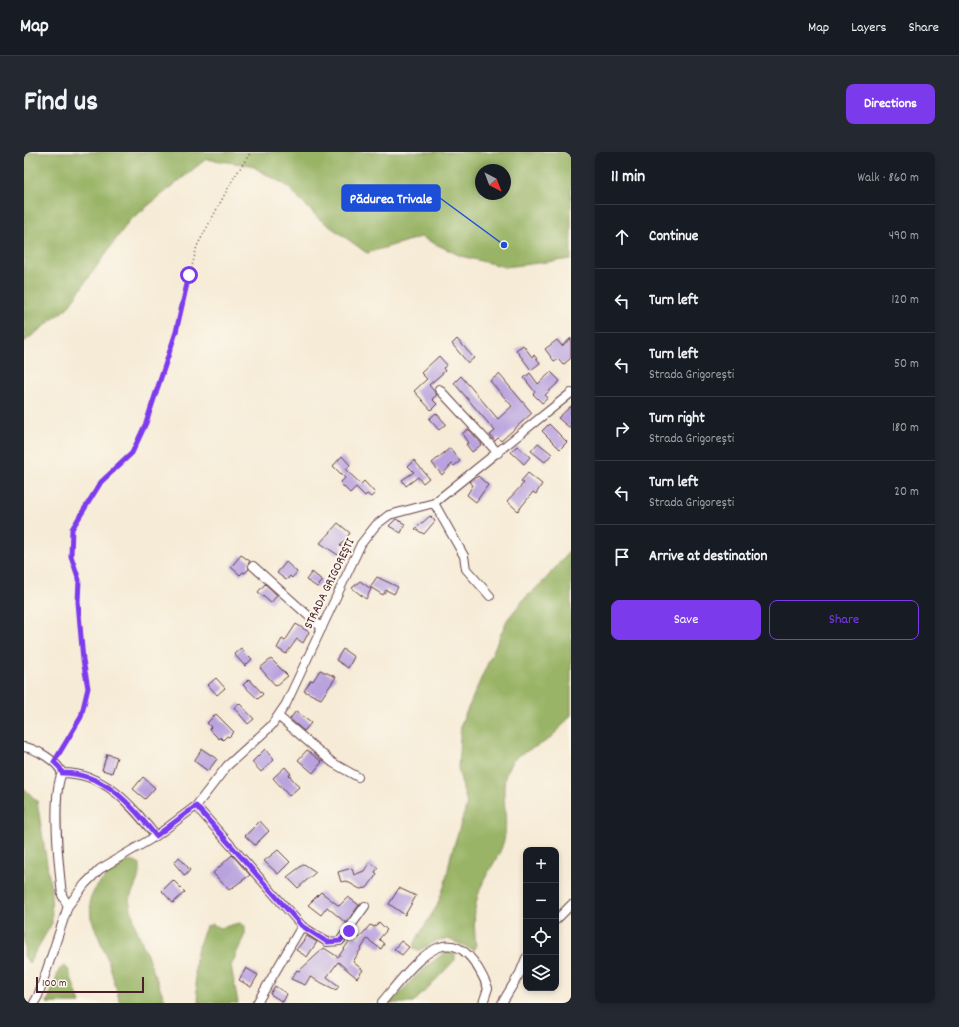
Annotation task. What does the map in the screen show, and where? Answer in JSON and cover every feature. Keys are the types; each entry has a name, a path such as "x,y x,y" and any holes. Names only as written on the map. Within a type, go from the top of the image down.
{"street":[{"path":"439,389 498,453"},
{"name":"STRADA GRIGOREȘTI","path":"34,1003 38,996 68,906 85,884 100,870 156,836 196,806 227,766 271,726 286,704 361,544 376,525 389,515 434,503 571,393"},
{"path":"434,503 464,556 466,569 490,596"},
{"path":"253,566 322,628"},
{"path":"278,716 333,763 358,777"},
{"path":"24,747 29,748 54,762 60,768 62,773 59,780 57,804 62,895 68,906"},
{"path":"62,773 86,776 103,782 140,816 156,836"},
{"path":"196,806 302,926 327,942 340,941 365,906"},
{"path":"557,919 571,906"},
{"path":"257,1003 302,926"},
{"path":"382,1002 413,966 435,949 449,944 460,948 471,957 483,976 488,988 487,997 483,1003"},
{"path":"502,1003 523,966"}],"path":[{"path":"54,762 81,717 88,688 81,639 78,602 79,580 71,556 72,529 101,482 132,453 146,423 176,332 197,246 233,179 251,152"}],"green space":[{"path":"24,152 571,152 571,259 505,267 461,256 421,237 367,253 318,218 287,186 250,165 206,159 129,221 67,308 24,342"},
{"path":"571,549 571,715 547,740 516,758 506,773 504,789 506,825 504,841 478,895 474,924 476,947 474,950 448,939 438,940 418,951 414,949 414,943 437,906 445,884 451,855 467,804 458,768 461,724 507,620 524,599 545,580"},
{"path":"24,788 37,801 51,889 52,923 29,963 24,956"},
{"path":"135,861 140,865 140,874 129,900 135,925 166,1003 120,1003 109,963 91,918 90,899 95,889 107,875 125,862"},
{"path":"239,923 245,926 245,934 231,966 238,1003 199,1003 195,964 196,956 206,927 212,924 220,928"},
{"path":"445,952 455,954 455,960 413,1003 390,1003 420,972"},
{"path":"64,966 68,969 80,1003 47,1003 59,970"}],"building":[{"path":"571,338 571,358 563,365 558,359 554,361 545,349 557,340 562,346"},
{"path":"457,339 474,358 468,363 452,344"},
{"path":"523,345 532,357 534,355 540,363 531,370 516,350"},
{"path":"439,356 447,365 443,368 445,371 429,385 437,395 432,399 437,404 431,410 414,391 427,379 421,373"},
{"path":"551,372 560,381 545,395 548,398 542,403 533,394 535,392 524,378 530,373 538,384"},
{"path":"499,374 532,413 501,441 498,438 495,441 490,435 495,431 454,383 461,376 498,419 512,406 490,381"},
{"path":"571,406 571,429 558,418"},
{"path":"436,413 446,424 439,430 429,419"},
{"path":"549,424 567,442 560,449 542,431"},
{"path":"468,429 482,444 472,452 466,444 468,443 462,434"},
{"path":"538,443 552,454 545,462 531,451"},
{"path":"517,446 530,457 524,464 511,452"},
{"path":"450,448 460,461 454,466 452,464 442,475 432,463"},
{"path":"342,456 350,465 346,470 361,484 364,481 375,493 371,497 367,494 365,496 356,487 350,493 340,483 345,478 333,466"},
{"path":"414,460 429,478 423,483 418,477 406,486 402,480 414,472 408,466"},
{"path":"528,473 542,484 536,494 533,492 518,511 507,501 524,483 521,481"},
{"path":"478,476 488,485 476,502 467,495 473,485 469,482"},
{"path":"430,516 435,521 424,534 415,529"},
{"path":"396,519 405,524 401,533 389,526"},
{"path":"338,523 350,533 340,546 343,548 338,555 320,543"},
{"path":"241,555 250,561 248,564 249,569 240,575 231,567"},
{"path":"286,562 297,572 292,578 290,576 286,580 277,573"},
{"path":"312,572 323,581 317,587 306,580"},
{"path":"377,577 398,587 394,594 386,590 383,595 370,587"},
{"path":"360,581 371,589 366,599 352,588"},
{"path":"265,584 277,595 271,603 258,592"},
{"path":"296,624 309,632 303,643 297,639 286,654 277,648 282,639 285,641"},
{"path":"241,648 252,659 245,666 234,654"},
{"path":"343,649 354,657 348,668 336,660"},
{"path":"271,659 288,676 276,686 260,668"},
{"path":"320,670 336,677 321,699 304,691"},
{"path":"216,678 225,688 217,695 208,685"},
{"path":"249,679 263,694 258,699 243,685"},
{"path":"239,703 254,719 248,724 234,708"},
{"path":"296,711 311,723 304,731 290,719"},
{"path":"216,714 234,732 223,740 220,737 219,739 209,729 211,727 207,723"},
{"path":"202,749 217,759 208,771 194,761"},
{"path":"265,749 274,760 261,772 252,762"},
{"path":"307,750 322,762 313,773 298,760"},
{"path":"107,754 117,757 112,773 102,770"},
{"path":"285,767 291,774 289,775 299,787 289,796 273,778"},
{"path":"143,777 155,788 145,799 133,789"},
{"path":"260,821 269,831 255,845 245,836"},
{"path":"278,850 290,862 278,874 264,861"},
{"path":"232,855 250,875 229,890 213,873"},
{"path":"179,857 190,870 185,876 174,863"},
{"path":"370,862 378,868 375,872 377,874 367,888 360,889 346,881 341,882 338,872 352,868 354,875 364,871"},
{"path":"304,864 316,872 298,888 287,877"},
{"path":"173,880 185,892 173,903 162,891"},
{"path":"399,888 416,896 405,915 389,904"},
{"path":"321,892 339,906 348,897 359,905 346,923 327,907 321,915 308,905"},
{"path":"379,922 387,930 379,939 384,944 381,949 367,939 353,962 363,970 357,978 338,962 327,977 339,986 336,990 310,977 305,985 291,979 297,970 299,971 324,948 338,957 354,935 359,938 370,925 375,927"},
{"path":"307,936 317,942 307,957 296,950"},
{"path":"401,941 409,947 402,955 394,949"},
{"path":"246,968 258,975 251,987 239,980"},
{"path":"275,986 287,994 283,1002 270,994"}],"place":[{"name":"Pădurea Trivale","path":"504,245"}],"route":[{"path":"189,275 176,332 146,423 132,453 101,482 90,497 72,529 71,556 79,580 78,602 83,660 88,688 81,717 54,762 60,768 62,773 74,773 103,782 140,816 156,836 182,819 196,806 302,926 327,942 340,941 349,931"}]}
